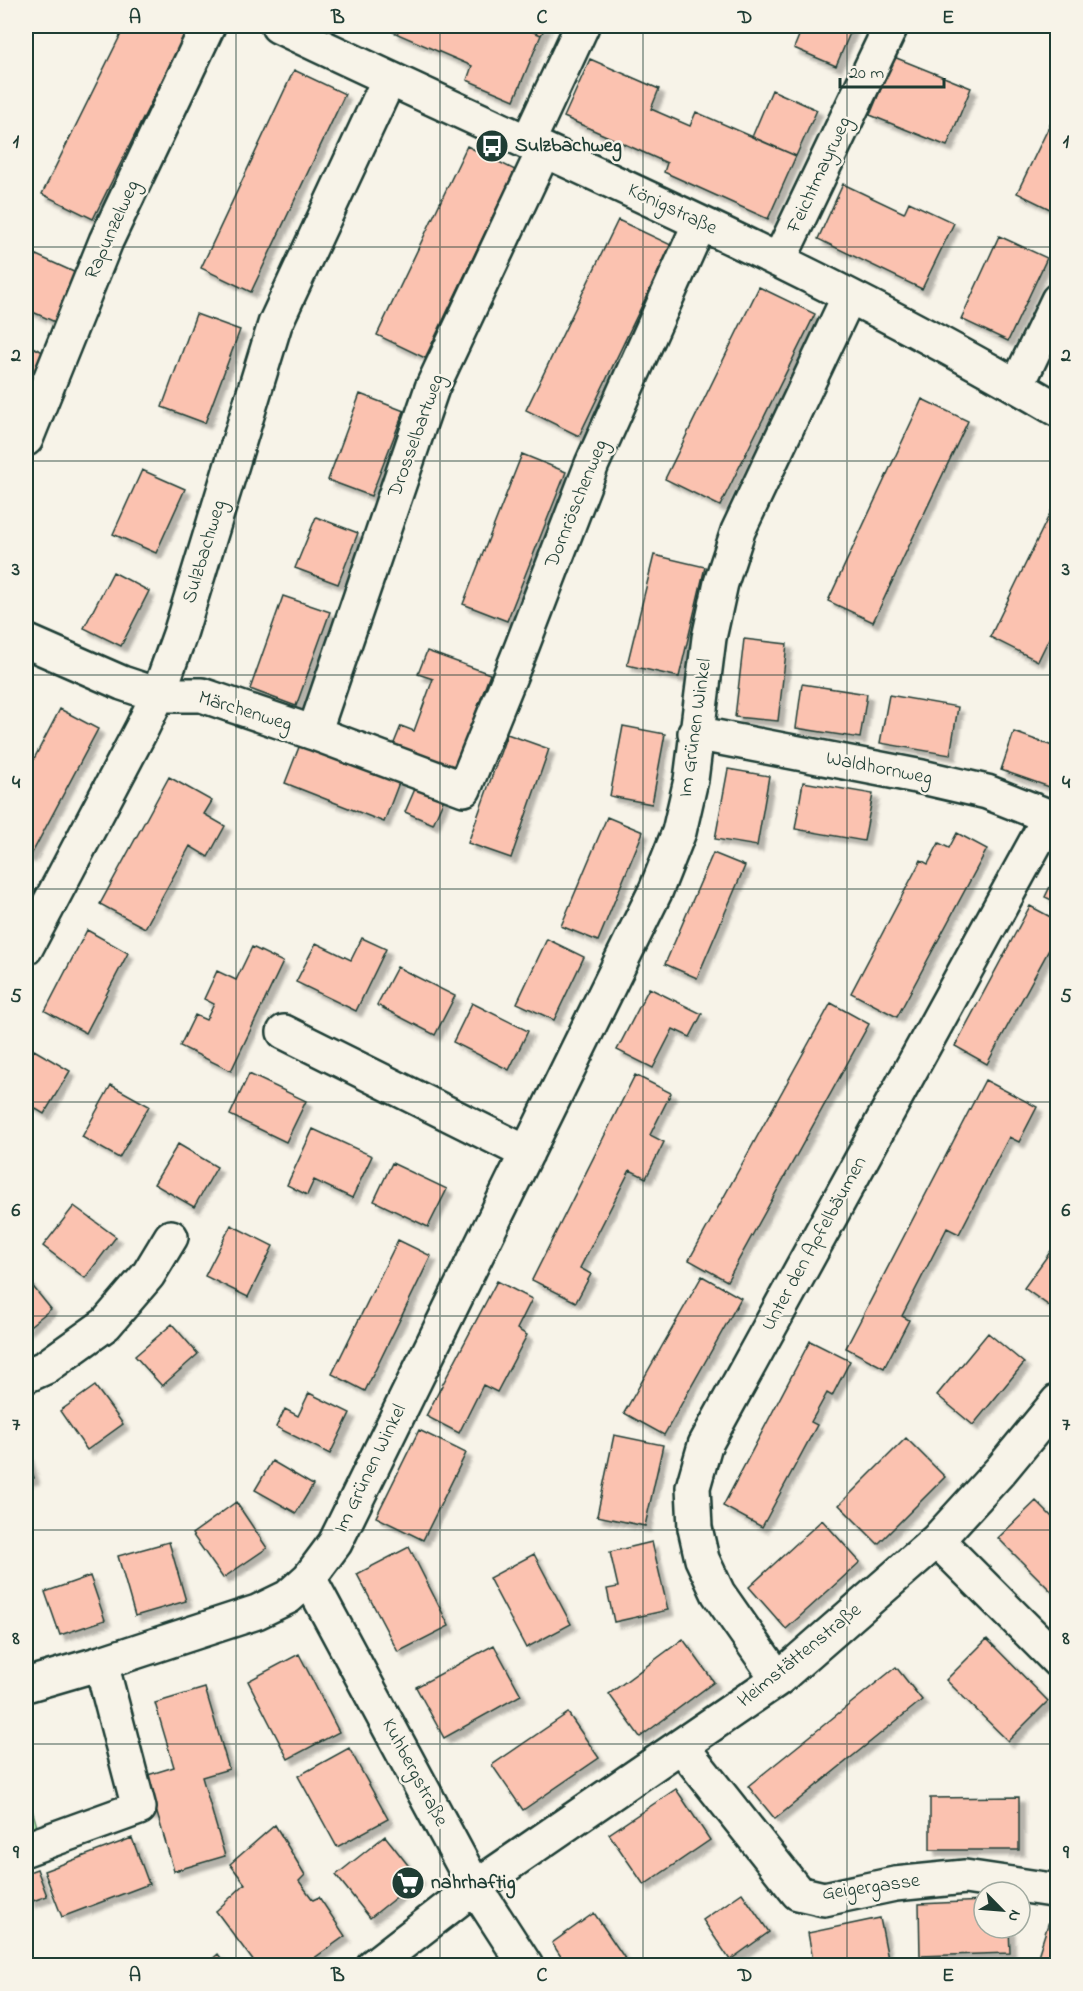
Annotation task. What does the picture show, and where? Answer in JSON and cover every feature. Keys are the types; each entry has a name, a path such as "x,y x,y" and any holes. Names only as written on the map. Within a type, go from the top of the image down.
{"street":[{"name":"Rapunzelweg","path":"26,439 106,241 208,26"},
{"name":"Königstraße","path":"278,26 779,260 1058,410"},
{"name":"Drosselbartweg","path":"314,733 432,388 536,146 582,26"},
{"name":"Feichtmayrweg","path":"779,260 891,26"},
{"name":"Sulzbachweg","path":"26,948 158,695 180,634 275,324 389,79"},
{"name":"Dornröschenweg","path":"464,789 524,642 592,464 700,223"},
{"name":"Im Grünen Winkel","path":"26,1686 257,1612 288,1597 309,1578 335,1543 656,890 679,832 691,780 695,733 709,638 721,583 738,531 849,296"},
{"path":"1017,386 1058,300"},
{"name":"Märchenweg","path":"26,641 122,683 158,695 202,695 314,733 464,789"},
{"name":"Waldhornweg","path":"695,733 987,792 1054,818"},
{"name":"Unter den Apfelbäumen","path":"778,1679 718,1593 702,1559 695,1527 693,1487 705,1445 1054,818"},
{"path":"284,1032 527,1153"},
{"path":"26,1376 46,1367 106,1324 148,1275 171,1237"},
{"name":"Heimstättenstraße","path":"373,1965 475,1887 778,1679 937,1540 1001,1470 1058,1401"},
{"path":"937,1540 1058,1661"},
{"name":"Kuhbergstraße","path":"309,1578 475,1887 526,1965"},
{"path":"26,1849 139,1808 101,1663"},
{"name":"Geigergasse","path":"682,1747 798,1893 824,1899 895,1884 965,1877 1058,1891"}],"green space":[{"path":"26,1788 38,1830 26,1834"}],"building":[{"path":"125,26 189,26 93,219 42,194"},
{"path":"396,26 483,26 491,29 492,26 519,26 541,35 514,100 467,80 472,66 393,32"},
{"path":"519,26 546,26 541,35"},
{"path":"803,26 853,26 836,66 794,48"},
{"path":"894,57 971,88 947,146 870,115"},
{"path":"590,59 659,89 651,109 690,126 696,112 796,156 768,219 664,172 667,163 564,117"},
{"path":"294,70 345,94 251,292 201,268"},
{"path":"772,90 817,110 796,156 752,137"},
{"path":"1058,108 1058,213 1017,193"},
{"path":"467,146 515,170 425,358 377,335"},
{"path":"843,184 904,213 909,202 954,223 922,289 818,239"},
{"path":"618,220 671,245 579,436 526,410"},
{"path":"999,236 1047,258 1008,341 961,319"},
{"path":"34,254 76,273 55,322 26,309 26,272"},
{"path":"759,287 815,314 720,506 665,479"},
{"path":"196,314 240,330 205,423 162,407"},
{"path":"26,344 43,352 26,391"},
{"path":"360,394 404,411 371,496 328,480"},
{"path":"922,399 968,421 873,622 828,601"},
{"path":"522,454 566,472 507,621 463,604"},
{"path":"142,470 185,489 156,553 113,534"},
{"path":"1058,497 1058,620 1038,661 990,637"},
{"path":"316,517 358,533 338,584 295,568"},
{"path":"654,555 705,567 679,677 627,665"},
{"path":"113,572 149,591 121,646 84,628"},
{"path":"283,596 330,612 296,706 250,689"},
{"path":"744,639 787,644 778,721 735,717"},
{"path":"427,651 490,674 454,772 392,748 401,726 414,731 433,679 418,674"},
{"path":"802,684 867,694 860,738 796,728"},
{"path":"889,695 958,707 950,755 880,743"},
{"path":"60,709 98,729 30,857 26,855 26,774"},
{"path":"623,726 665,734 652,804 610,796"},
{"path":"1014,732 1058,748 1058,790 1001,770"},
{"path":"507,734 549,749 511,858 468,843"},
{"path":"301,742 400,780 384,822 285,783"},
{"path":"728,769 769,776 757,846 715,839"},
{"path":"169,777 212,801 204,814 225,826 208,857 190,846 145,928 100,904"},
{"path":"418,782 446,794 433,824 405,812"},
{"path":"803,782 873,794 864,841 795,829"},
{"path":"607,817 643,832 598,941 561,926"},
{"path":"957,833 987,849 897,1017 851,993 921,860 928,864 939,843 949,848"},
{"path":"713,853 745,866 697,978 665,964"},
{"path":"1058,870 1058,903 1045,897"},
{"path":"1030,906 1058,921 1058,933 987,1064 955,1046"},
{"path":"87,930 128,953 86,1033 45,1011"},
{"path":"362,938 386,949 356,1011 296,982 316,943 351,960"},
{"path":"547,939 584,957 554,1020 517,1003"},
{"path":"252,947 283,962 231,1071 180,1046 195,1015 206,1020 214,1004 204,999 217,971 236,980"},
{"path":"397,967 455,996 435,1035 377,1005"},
{"path":"649,988 702,1014 690,1037 673,1029 653,1068 617,1050"},
{"path":"472,1003 528,1031 509,1070 453,1042"},
{"path":"831,1003 869,1024 727,1281 689,1260"},
{"path":"34,1050 70,1071 44,1114 26,1103 26,1064"},
{"path":"249,1074 306,1101 286,1142 230,1115"},
{"path":"635,1075 671,1093 650,1135 664,1142 646,1178 630,1170 580,1268 591,1274 576,1302 532,1280"},
{"path":"985,1080 1037,1107 1019,1142 1009,1137 959,1234 947,1228 902,1316 909,1320 884,1368 846,1348"},
{"path":"111,1085 149,1106 119,1158 82,1137"},
{"path":"313,1129 372,1156 352,1198 314,1180 307,1195 287,1185"},
{"path":"178,1144 217,1167 194,1207 154,1184"},
{"path":"392,1163 447,1189 428,1227 374,1201"},
{"path":"74,1206 116,1237 85,1278 43,1246"},
{"path":"231,1225 273,1246 248,1297 205,1276"},
{"path":"398,1240 431,1256 365,1391 332,1374"},
{"path":"1058,1241 1058,1312 1024,1288"},
{"path":"702,1276 741,1298 664,1435 624,1413"},
{"path":"26,1278 51,1309 26,1329"},
{"path":"497,1281 532,1299 517,1329 527,1335 497,1392 483,1385 459,1433 426,1416"},
{"path":"172,1324 198,1354 162,1386 135,1356"},
{"path":"988,1333 1024,1363 973,1425 937,1395"},
{"path":"810,1341 850,1361 832,1396 827,1393 811,1422 817,1425 762,1527 723,1506"},
{"path":"95,1386 123,1424 87,1450 60,1411"},
{"path":"309,1393 350,1413 330,1454 276,1427 285,1409 298,1416"},
{"path":"419,1430 466,1453 423,1540 376,1517"},
{"path":"614,1435 663,1445 645,1526 597,1516"},
{"path":"906,1438 945,1477 878,1544 839,1505"},
{"path":"26,1452 34,1478 26,1480"},
{"path":"272,1461 313,1485 296,1513 255,1490"},
{"path":"1036,1501 1058,1523 1057,1597 998,1538"},
{"path":"236,1502 267,1548 223,1578 192,1534"},
{"path":"822,1520 860,1562 786,1629 749,1587"},
{"path":"169,1542 186,1601 135,1616 118,1556"},
{"path":"652,1542 668,1610 614,1622 607,1589 618,1587 610,1552"},
{"path":"409,1547 449,1626 398,1652 357,1574"},
{"path":"534,1554 571,1624 526,1648 489,1578"},
{"path":"90,1576 105,1620 60,1635 45,1592"},
{"path":"683,1639 714,1682 640,1737 609,1694"},
{"path":"987,1639 1048,1701 1008,1741 946,1680"},
{"path":"494,1645 521,1695 444,1738 416,1687"},
{"path":"299,1654 339,1732 288,1759 248,1681"},
{"path":"896,1667 922,1700 775,1819 748,1786"},
{"path":"205,1688 229,1769 202,1777 225,1856 174,1871 157,1813 150,1815 138,1778 174,1767 155,1703"},
{"path":"568,1713 599,1758 523,1810 492,1765"},
{"path":"349,1748 388,1819 337,1847 298,1776"},
{"path":"676,1789 710,1840 644,1885 609,1834"},
{"path":"1019,1797 1019,1850 930,1850 930,1798"},
{"path":"275,1825 305,1875 299,1881 313,1900 319,1897 345,1936 303,1966 257,1966 216,1911 245,1884 230,1864"},
{"path":"385,1836 419,1879 370,1918 336,1875"},
{"path":"132,1838 149,1884 62,1917 44,1871"},
{"path":"37,1869 47,1896 30,1902 26,1891 26,1873"},
{"path":"742,1893 769,1932 730,1960 703,1920"},
{"path":"972,1902 972,1940 1009,1940 1010,1953 920,1956 919,1904"},
{"path":"594,1913 630,1966 567,1966 552,1943"},
{"path":"1051,1915 1058,1918 1058,1966 1036,1962"},
{"path":"880,1918 889,1964 814,1966 808,1933"},
{"path":"218,1954 227,1966 204,1966"}],"place":[{"name":"Sulzbachweg","path":"492,146"},
{"name":"nahrhaftig","path":"408,1883"}]}
